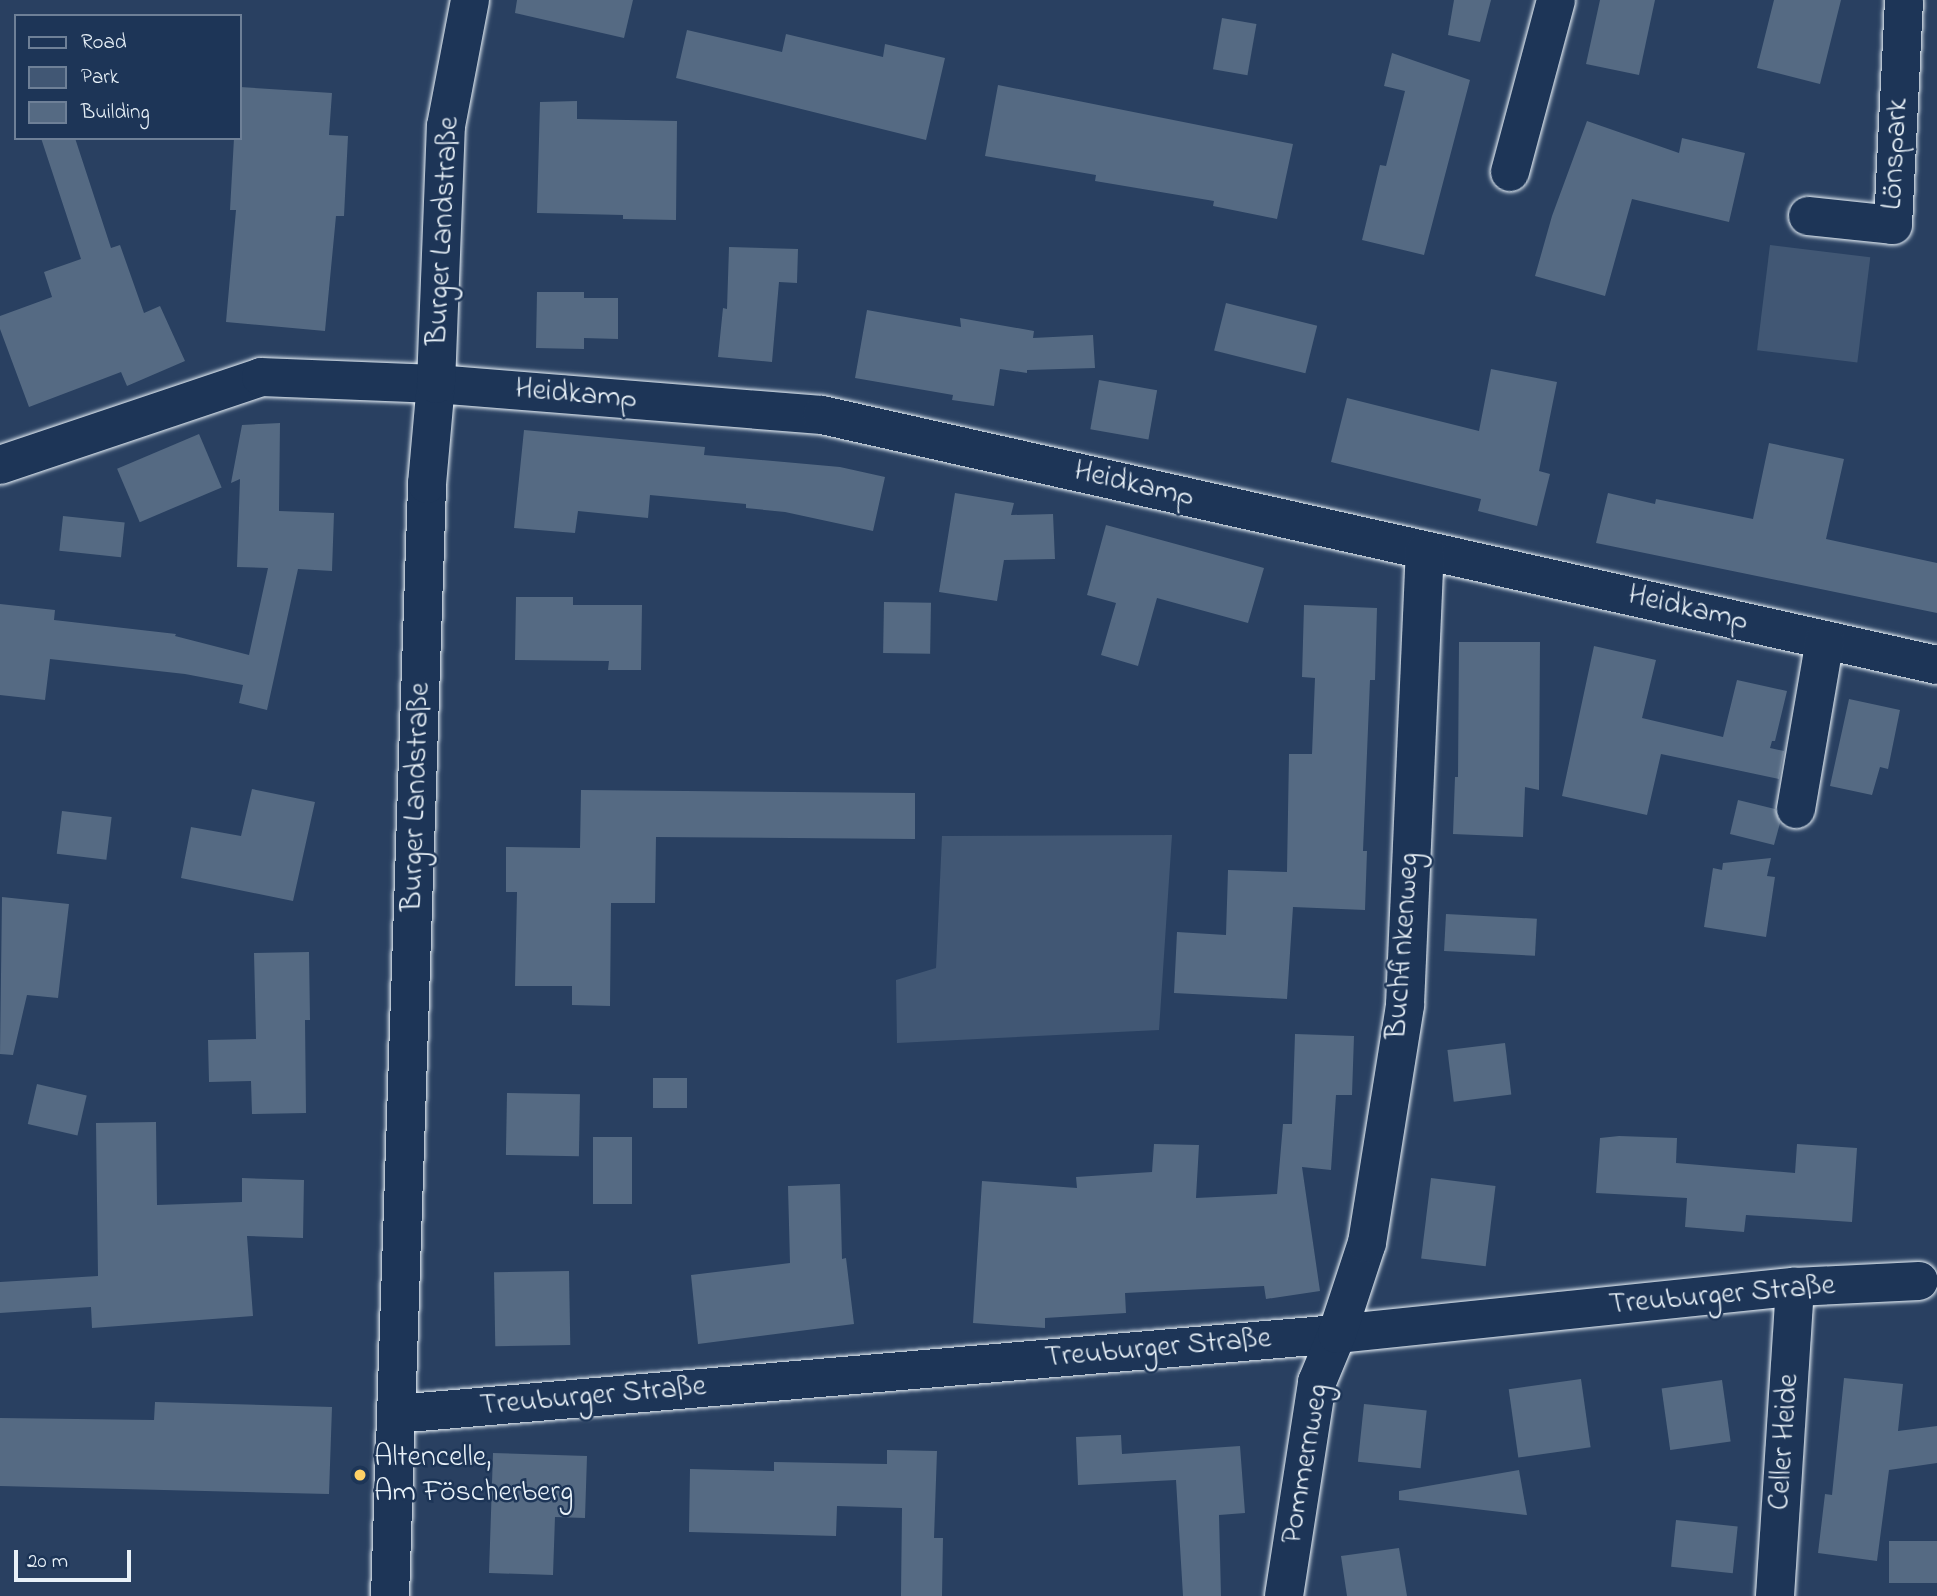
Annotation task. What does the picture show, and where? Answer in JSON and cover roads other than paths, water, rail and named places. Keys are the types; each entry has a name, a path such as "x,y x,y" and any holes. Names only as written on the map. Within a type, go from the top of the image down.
{"street":[{"name":"Burger Landstraße","path":"390,1596 427,498 436,384 446,126 470,0"},
{"path":"1510,172 1556,0"},
{"name":"Lönspark","path":"1808,216 1893,225 1903,0"},
{"name":"Heidkamp","path":"0,465 261,377 436,384 822,415 1937,665"},
{"name":"Buchfinkenweg","path":"1337,1334 1367,1242 1405,1005 1425,551"},
{"path":"1796,809 1825,640"},
{"name":"Treuburger Straße","path":"396,1414 1337,1334 1795,1287 1919,1281"},
{"name":"Celler Heide","path":"1775,1596 1795,1287"},
{"name":"Pommernweg","path":"1284,1596 1317,1381 1337,1334"}],"place":[{"name":"Altencelle, Am Föscherberg","path":"360,1475"}]}
